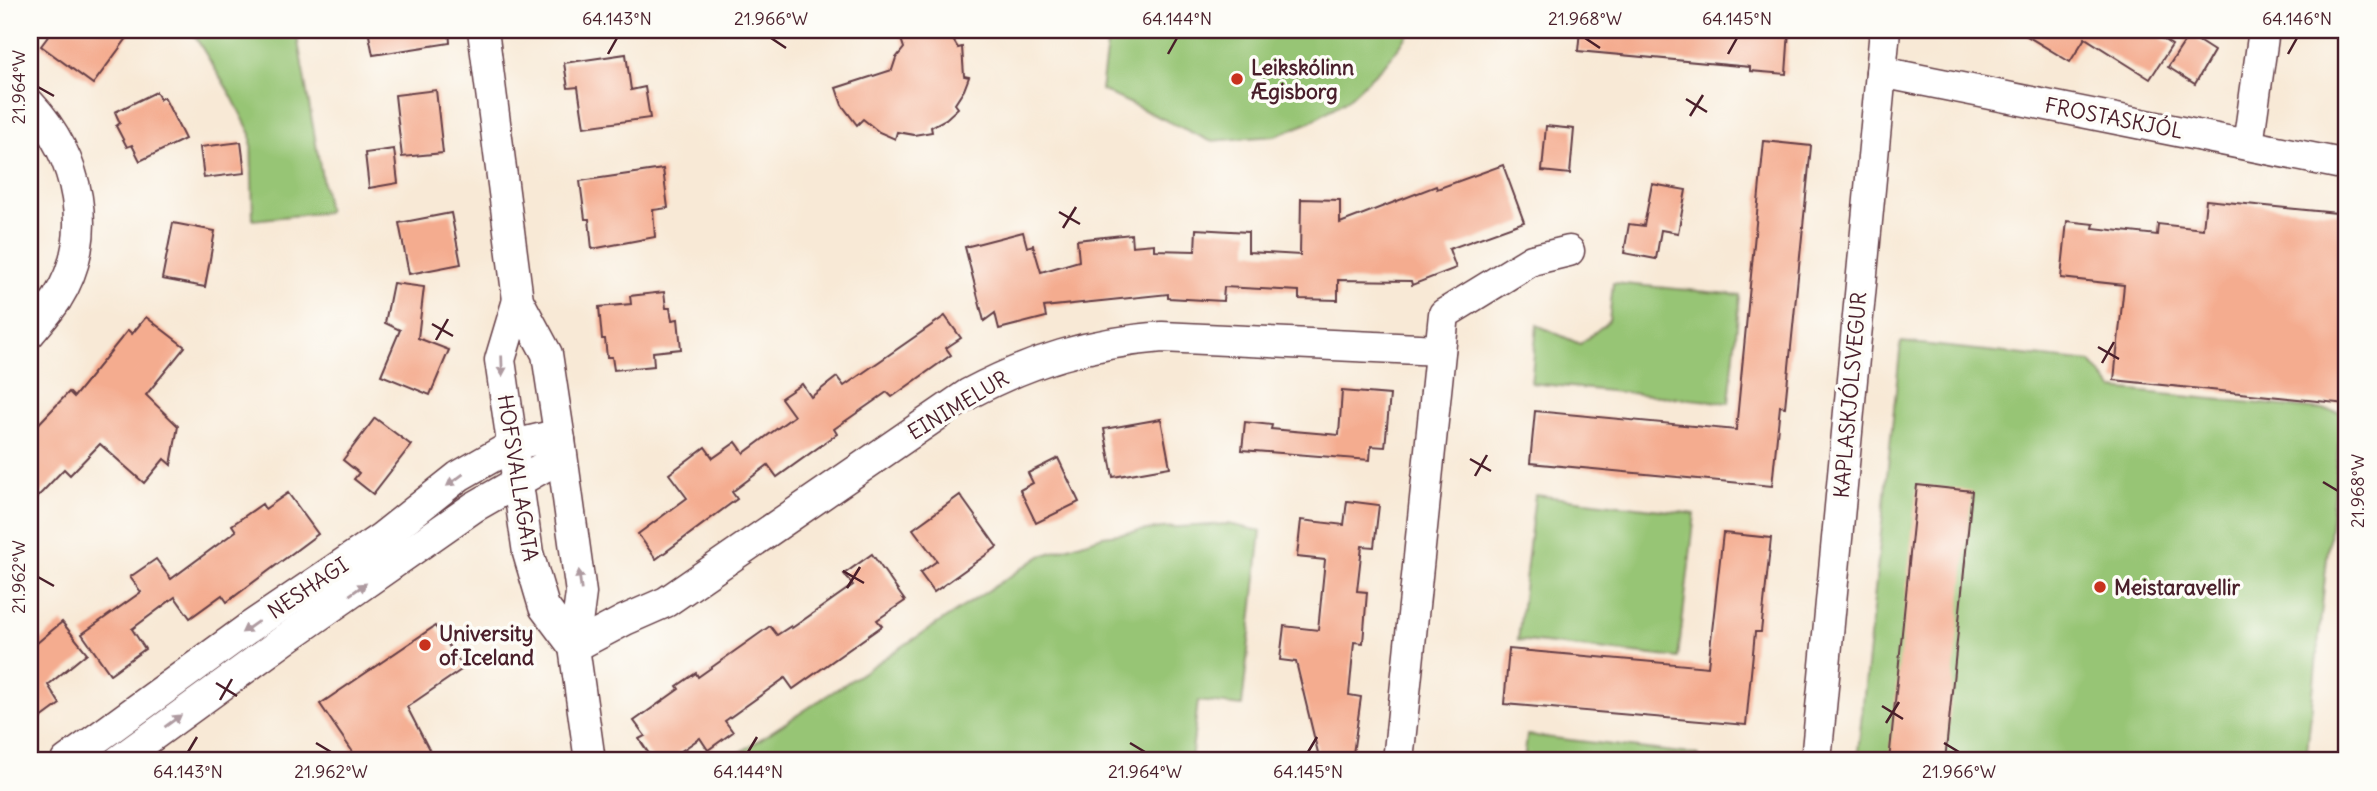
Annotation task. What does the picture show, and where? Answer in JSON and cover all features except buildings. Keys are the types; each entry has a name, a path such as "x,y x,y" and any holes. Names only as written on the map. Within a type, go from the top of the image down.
{"street":[{"name":"HOFSVALLAGATA","path":"483,30 518,300 547,354 561,445 581,593 574,647 590,761"},
{"name":"KAPLASKJÓLSVEGUR","path":"1816,761 1885,30"},
{"path":"2248,145 2264,30"},
{"name":"FROSTASKJÓL","path":"1881,72 2347,165"},
{"path":"30,104 56,136 66,156 75,187 79,219 73,261 66,281 57,300 30,334"},
{"path":"1398,761 1444,314 1532,260 1569,251"},
{"name":"HOFSVALLAGATA","path":"518,300 500,360 528,553 544,607 574,647"},
{"name":"EINIMELUR","path":"574,647 666,602 968,394 999,377 1038,361 1120,341 1162,337 1440,349"},
{"name":"NESHAGI","path":"66,761 247,629 381,538 459,476 513,444 547,437 561,445 547,465 474,507 118,761"}],"green space":[{"path":"191,30 296,30 328,212 253,220 251,134 231,95"},
{"name":"Leikskólinn Ægisborg","path":"1109,30 1412,30 1386,63 1347,100 1308,123 1275,136 1210,141 1101,90"},
{"path":"1613,283 1740,295 1729,403 1531,383 1537,325 1580,344 1609,321"},
{"name":"Meistaravellir","path":"1901,342 2091,362 2113,389 2342,412 2306,761 1857,761"},
{"path":"1535,495 1695,514 1678,658 1518,640"},
{"path":"1228,524 1261,531 1242,706 1198,701 1191,761 727,761 1041,556 1103,536 1162,528"},
{"path":"1527,735 1698,755 1698,761 1524,761"}],"place":[{"name":"Leikskólinn Ægisborg","path":"1237,79"},
{"name":"Meistaravellir","path":"2100,587"},
{"name":"University of Iceland","path":"425,645"}]}
